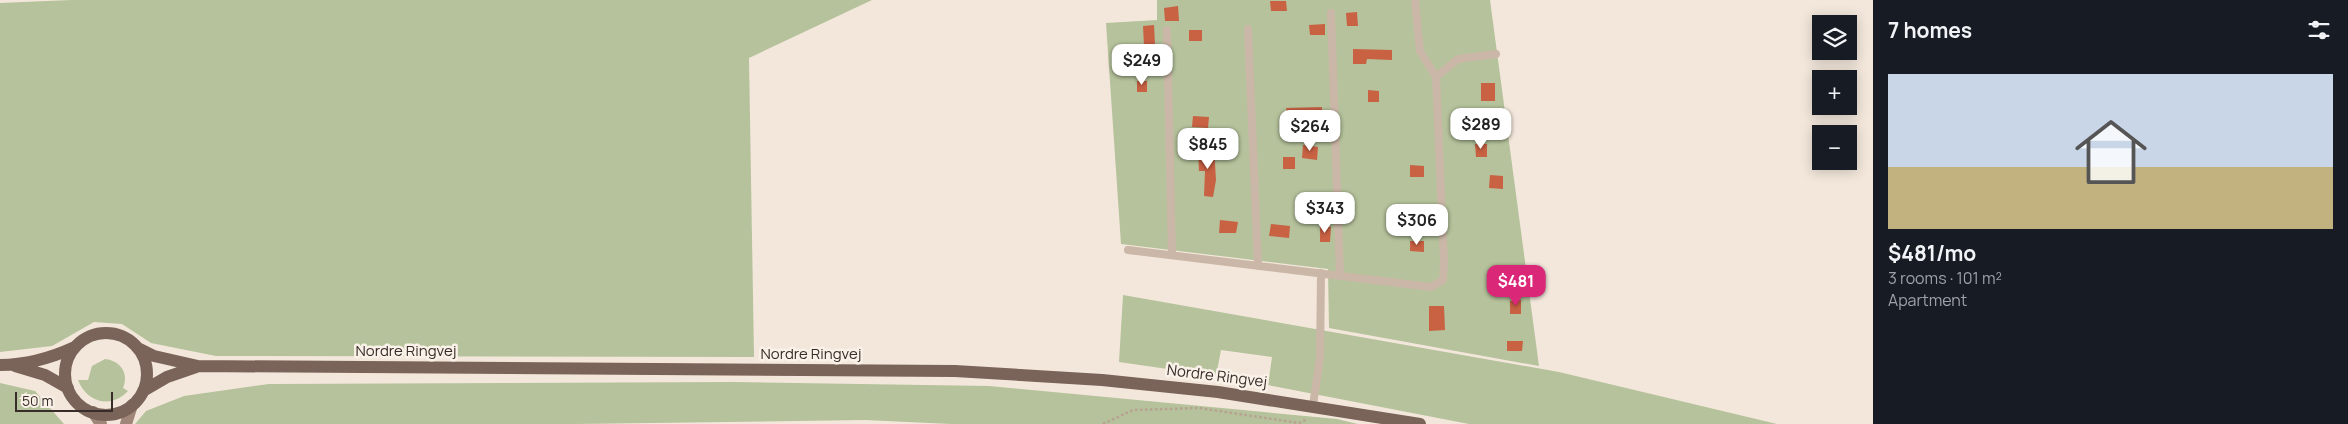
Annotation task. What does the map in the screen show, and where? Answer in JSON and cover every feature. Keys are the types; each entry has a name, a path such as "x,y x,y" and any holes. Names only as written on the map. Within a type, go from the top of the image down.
{"main road":[{"path":"107,333 124,337 138,348 147,369 144,391 132,405 110,414 93,412 78,403 68,388 65,371 70,355 75,348 89,336 107,333"},
{"path":"6,365 48,358 75,348"},
{"name":"Nordre Ringvej","path":"138,348 154,356 198,366 956,371 1102,380 1218,392 1420,424"},
{"path":"6,365 45,375 68,388"},
{"name":"Nordre Ringvej","path":"144,391 166,377 198,366"}],"street":[{"path":"126,424 132,405"},
{"path":"93,412 101,424"}],"lane":[{"path":"1128,250 1431,287 1443,280 1444,263 1436,77 1420,51 1415,0"},
{"path":"1330,13 1340,276"},
{"path":"1248,29 1258,266"},
{"path":"1167,30 1172,255"},
{"path":"1436,77 1458,59 1496,54"},
{"path":"1313,406 1320,358 1321,273"}],"path":[{"path":"1103,424 1126,411 1199,408 1299,423 1308,420 1313,406"}],"green space":[{"path":"71,0 872,0 749,58 754,357 216,356 151,343 122,324 94,322 52,346 0,352 0,3"},
{"path":"1157,0 1490,0 1539,366 1329,328 1328,269 1121,244 1106,23 1157,20"},
{"path":"1123,295 1559,372 1777,424 1469,424 1268,385 1272,357 1221,350 1216,376 1119,362"},
{"path":"105,359 115,362 122,369 125,377 123,388 128,391 114,400 100,401 87,394 78,380 88,380 92,366"},
{"path":"734,382 989,386 1337,419 1358,424 951,424 865,420 576,424 135,424 146,411 184,396 269,384"},
{"path":"0,383 35,391 64,424 0,424"}],"building":[{"path":"1270,1 1286,1 1287,11 1271,11"},
{"path":"1178,6 1179,21 1165,21 1164,8"},
{"path":"1357,12 1358,26 1347,26 1346,13"},
{"path":"1325,24 1325,35 1310,35 1309,25"},
{"path":"1154,25 1155,45 1144,46 1143,26"},
{"path":"1189,30 1202,30 1202,41 1189,41"},
{"path":"1353,49 1392,50 1392,60 1367,59 1366,64 1353,64"},
{"path":"1137,81 1147,81 1147,92 1137,92"},
{"path":"1481,83 1495,83 1495,101 1481,101"},
{"path":"1368,90 1379,91 1379,102 1368,102"},
{"path":"1322,107 1322,119 1288,120 1286,108"},
{"path":"1193,116 1209,117 1208,128 1192,127"},
{"path":"1475,144 1487,144 1487,157 1476,157"},
{"path":"1303,145 1318,147 1317,160 1302,158"},
{"path":"1208,147 1214,147 1216,180 1213,197 1204,196 1205,171 1199,171 1198,150 1207,150"},
{"path":"1283,157 1295,157 1295,169 1283,169"},
{"path":"1410,165 1424,166 1424,177 1410,177"},
{"path":"1490,175 1503,176 1503,189 1489,188"},
{"path":"1220,220 1238,222 1236,233 1219,233"},
{"path":"1271,224 1290,226 1289,238 1269,236"},
{"path":"1320,226 1331,227 1330,242 1320,242"},
{"path":"1410,241 1424,241 1424,252 1410,251"},
{"path":"1521,300 1521,314 1510,314 1510,301"},
{"path":"1429,306 1444,306 1445,330 1429,331"},
{"path":"1507,341 1523,341 1522,351 1507,351"}]}
